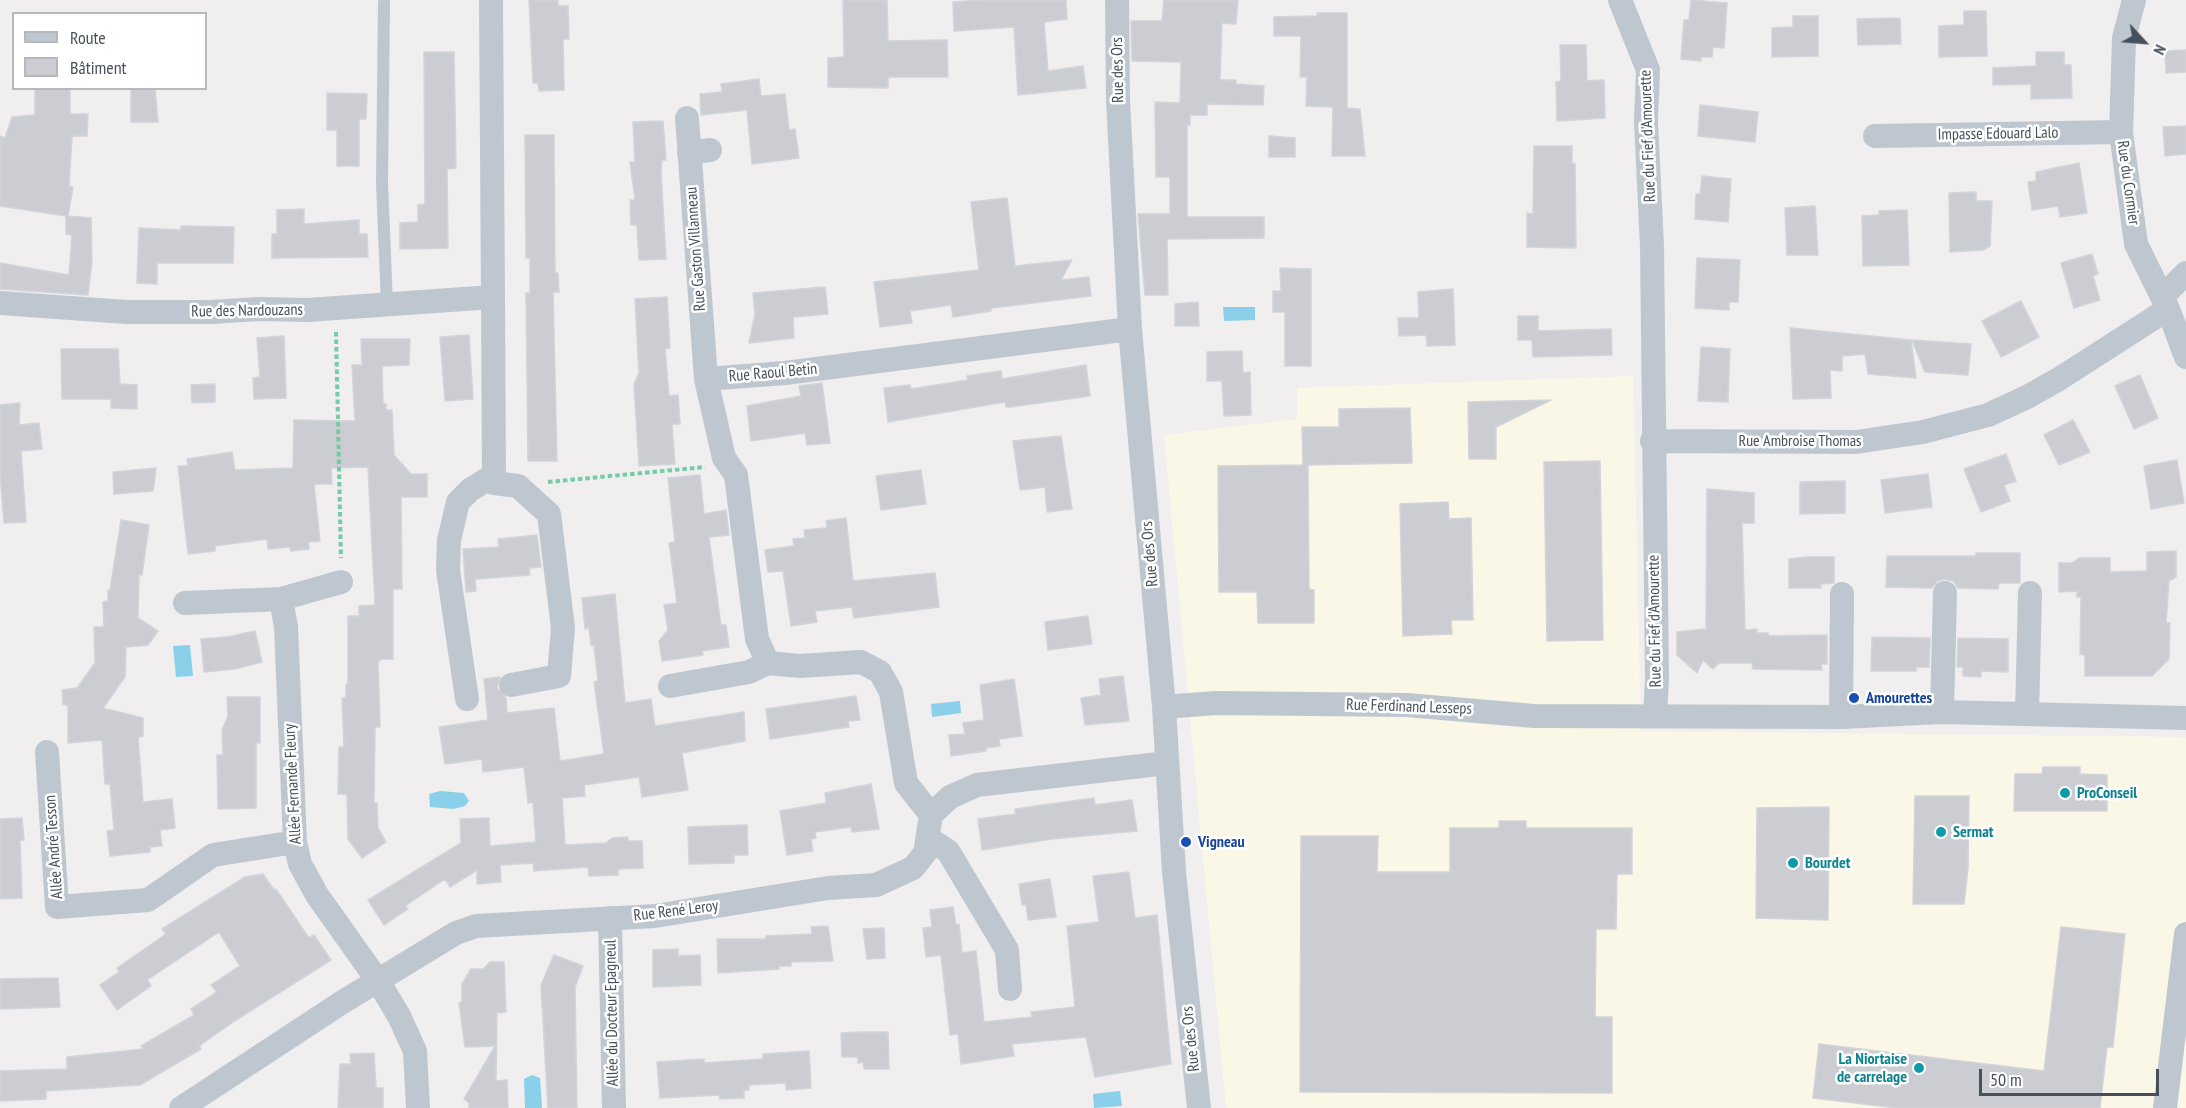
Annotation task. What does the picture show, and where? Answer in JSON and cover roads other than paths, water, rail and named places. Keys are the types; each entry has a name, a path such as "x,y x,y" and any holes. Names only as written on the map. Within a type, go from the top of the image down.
{"street":[{"path":"491,0 494,483 518,486 549,514 563,628 559,676 511,685"},
{"name":"Rue des Ors","path":"1117,0 1118,100 1130,329 1164,707 1174,872 1199,1108"},
{"name":"Rue du Fief d'Amourette","path":"1620,0 1648,70 1646,121 1652,246 1652,441 1657,677 1654,716"},
{"name":"Rue du Cormier","path":"2134,0 2124,38 2121,132 2136,244 2165,303 2186,357"},
{"name":"Rue Gaston Villanneau","path":"687,118 700,152 706,379"},
{"name":"Impasse Edouard Lalo","path":"1875,136 2121,132"},
{"name":"Rue Ambroise Thomas","path":"1652,441 1856,442 1923,432 1988,414 2027,397 2165,303 2186,273"},
{"name":"Rue des Nardouzans","path":"0,303 126,312 307,310 493,297"},
{"name":"Rue Raoul Betin","path":"768,663 757,639 735,475 724,458 706,379 807,370 1130,329"},
{"path":"467,699 449,581 449,540 458,502 470,490 494,475"},
{"path":"185,603 281,599 341,582"},
{"path":"1942,712 1945,593"},
{"path":"2027,714 2030,593"},
{"path":"1842,594 1842,717"},
{"name":"Allée Fernande Fleury","path":"281,599 286,627 295,842 300,864 317,895 378,981 399,1016 415,1051 418,1108"},
{"path":"670,686 748,672 768,663 800,666 861,662 880,672 891,692 906,783 1007,950 1010,989"},
{"name":"Rue Ferdinand Lesseps","path":"1164,707 1216,703 1407,705 1534,716 1654,716"},
{"path":"1654,716 1842,717 1942,712 2186,718"},
{"name":"Allée André Tesson","path":"47,753 57,907 148,900 213,855 295,842"},
{"name":"Rue René Leroy","path":"182,1108 456,933 476,926 655,916 828,888 876,885 913,868 925,853 930,826 950,797 977,785 1167,763"},
{"name":"Allée du Docteur Epagneul","path":"610,918 614,1108"},
{"path":"2165,1108 2186,934"}],"lane":[{"path":"384,3 381,183 387,304"}],"water":[{"path":"1223,307 1255,307 1255,320 1224,321"},
{"path":"190,645 193,676 176,677 173,646"},
{"path":"960,701 961,713 932,717 931,704"},
{"path":"440,791 464,793 469,801 465,806 454,809 430,807 429,794"},
{"path":"532,1075 540,1078 542,1108 525,1108 524,1079"},
{"path":"1120,1091 1122,1106 1094,1108 1093,1094"}],"place":[{"name":"Amourettes","path":"1854,698"},
{"name":"ProConseil","path":"2065,793"},
{"name":"Sermat","path":"1941,832"},
{"name":"Vigneau","path":"1186,842"},
{"name":"Bourdet","path":"1793,863"},
{"name":"La Niortaise de carrelage","path":"1919,1068"}]}
